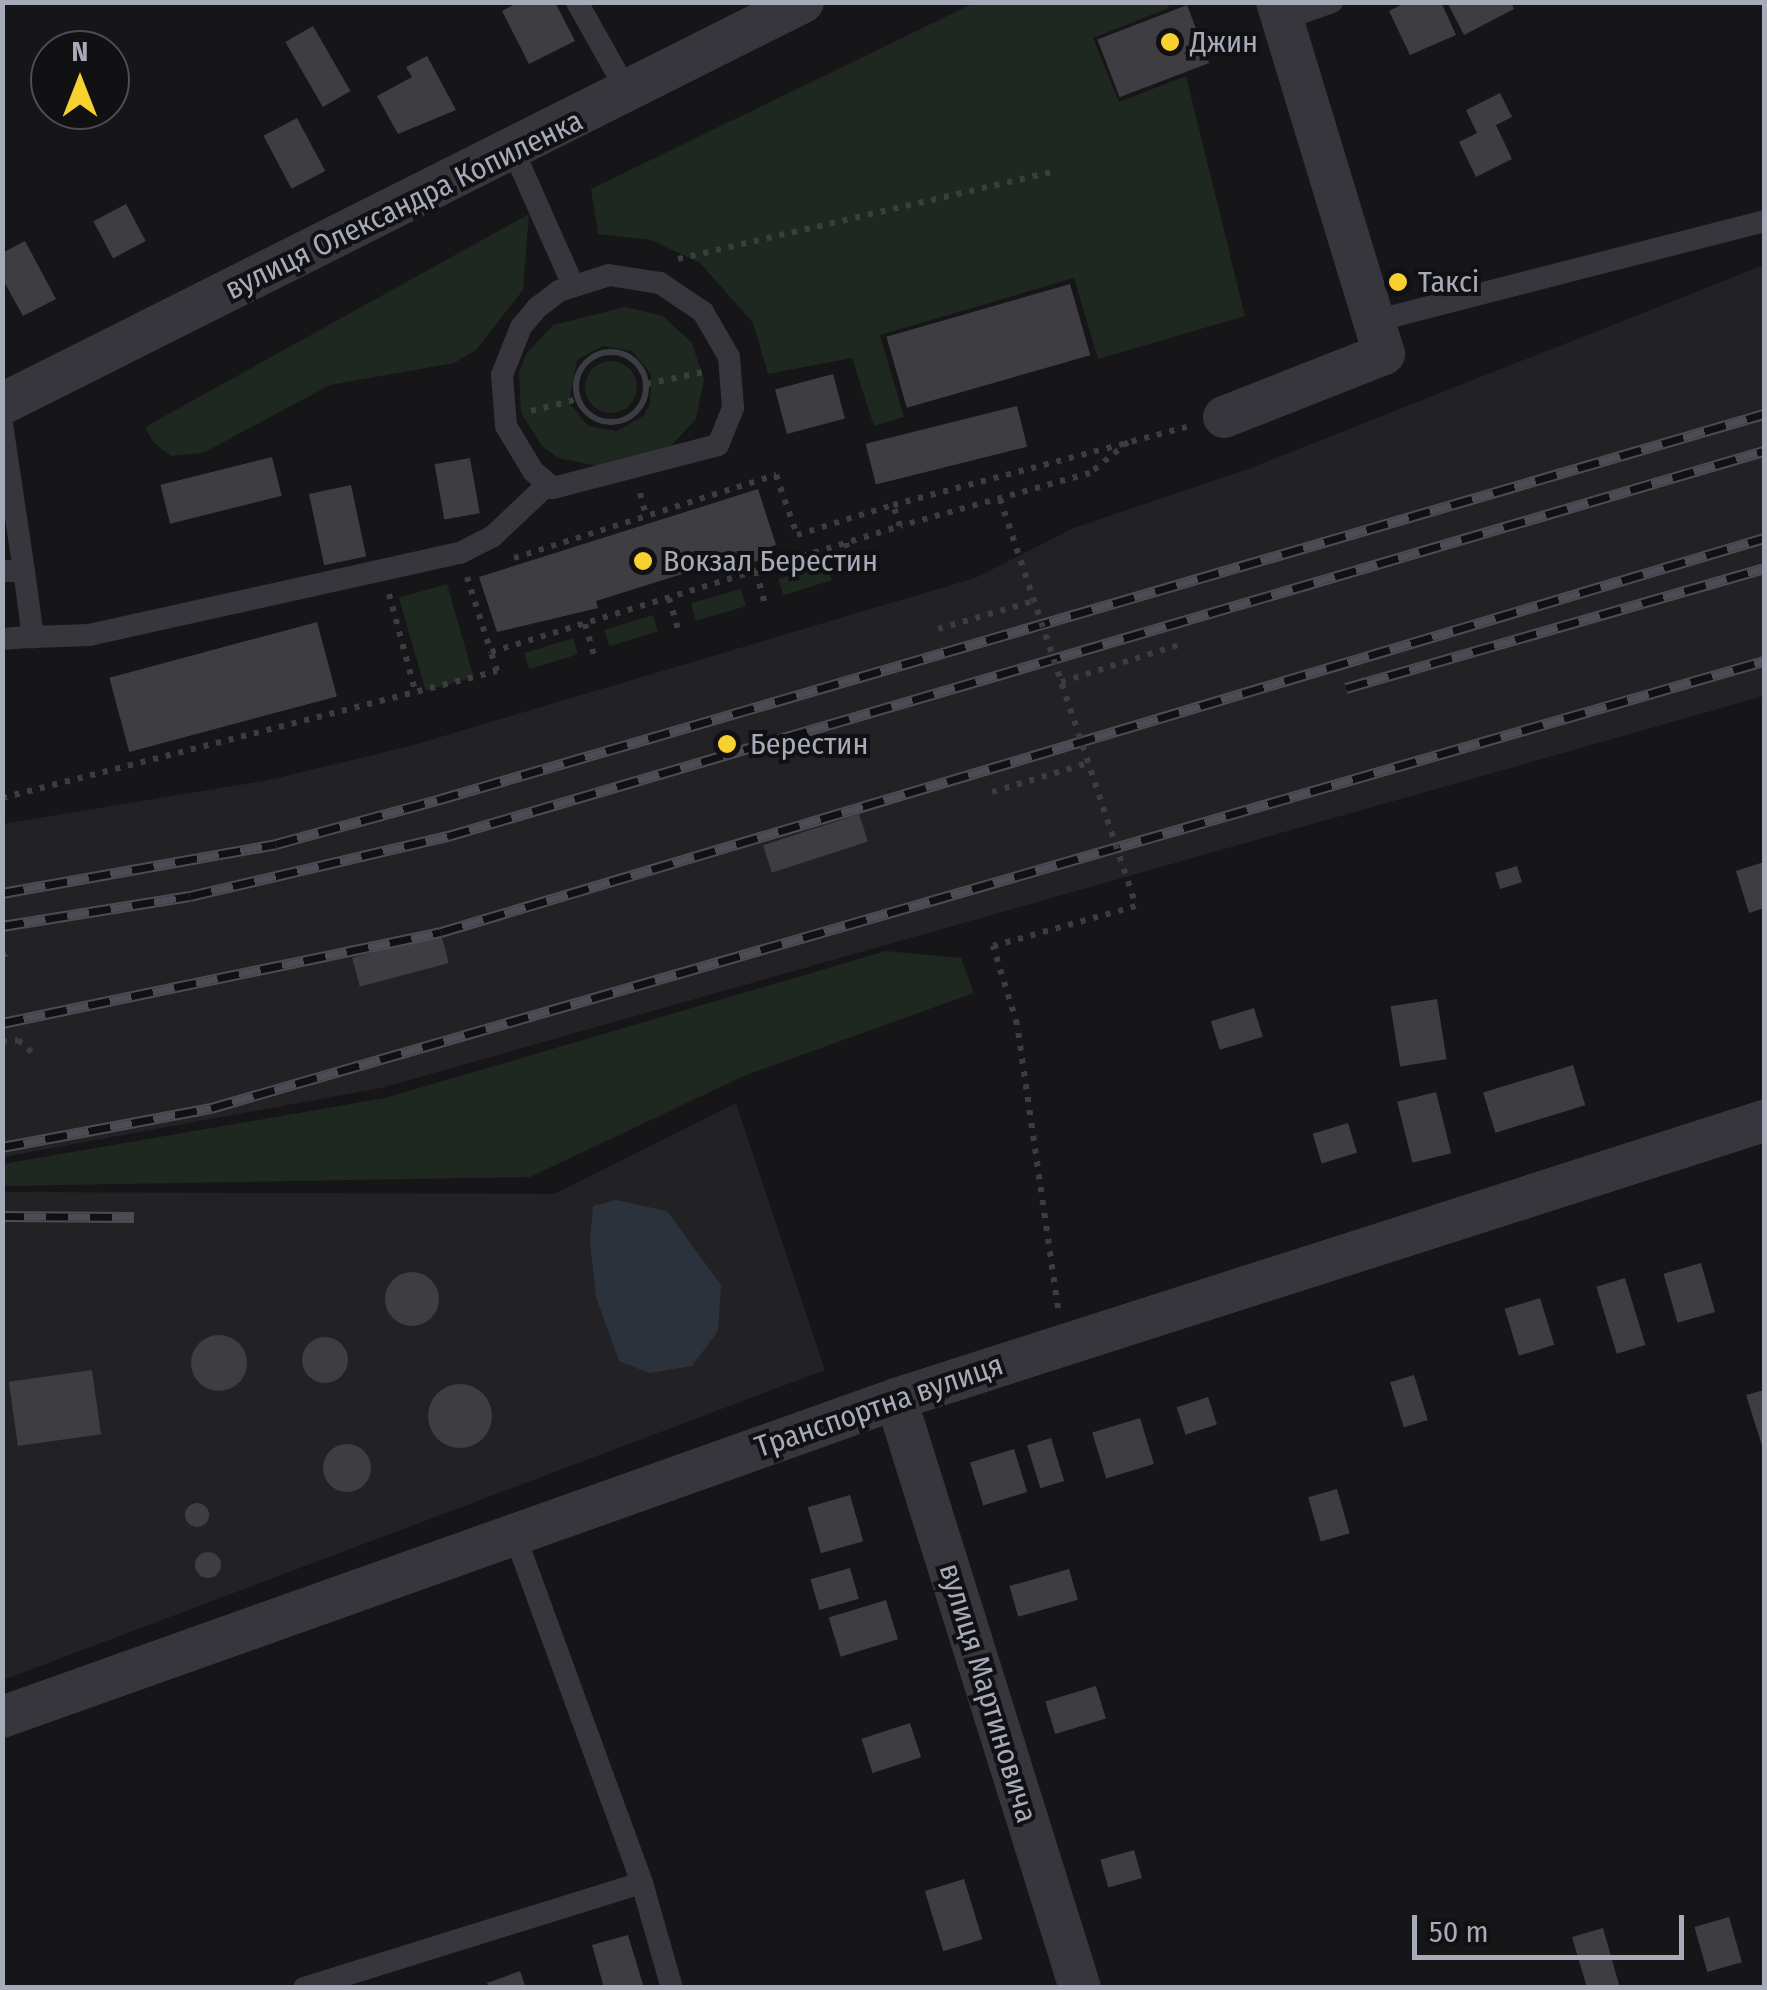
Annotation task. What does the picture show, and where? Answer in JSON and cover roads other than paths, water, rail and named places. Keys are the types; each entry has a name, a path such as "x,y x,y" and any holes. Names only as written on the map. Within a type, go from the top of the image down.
{"street":[{"name":"вулиця Олександра Копиленка","path":"2,404 514,152 803,2"},
{"path":"1224,417 1384,354 1371,322 1279,11"},
{"name":"Транспортна вулиця","path":"2,1718 896,1399 1764,1121"},
{"name":"вулиця Мартиновича","path":"896,1399 1080,1988"}],"lane":[{"path":"577,2 628,93"},
{"path":"1279,11 1332,2"},
{"path":"514,152 573,285"},
{"path":"1371,322 1764,221"},
{"path":"635,276 683,295 719,332 729,357 733,408 718,445 552,488 517,450 506,426 502,375 521,326 573,285 635,276"},
{"path":"2,424 13,571 32,637"},
{"path":"2,639 88,635 383,570 463,563 548,484"},
{"path":"514,1533 642,1882 672,1988"},
{"path":"304,1988 642,1882"}],"railway":[{"path":"2,893 276,844 1764,414"},
{"path":"2,926 190,896 448,836 1764,451"},
{"path":"2,1023 441,932 1764,538"},
{"path":"1346,688 1764,568"},
{"path":"2,1147 211,1108 1764,661"},
{"path":"2,1216 134,1217"}],"place":[{"name":"Джин","path":"1170,42"},
{"name":"Таксі","path":"1398,282"},
{"name":"Вокзал Берестин","path":"643,561"},
{"name":"Берестин","path":"727,744"}]}
